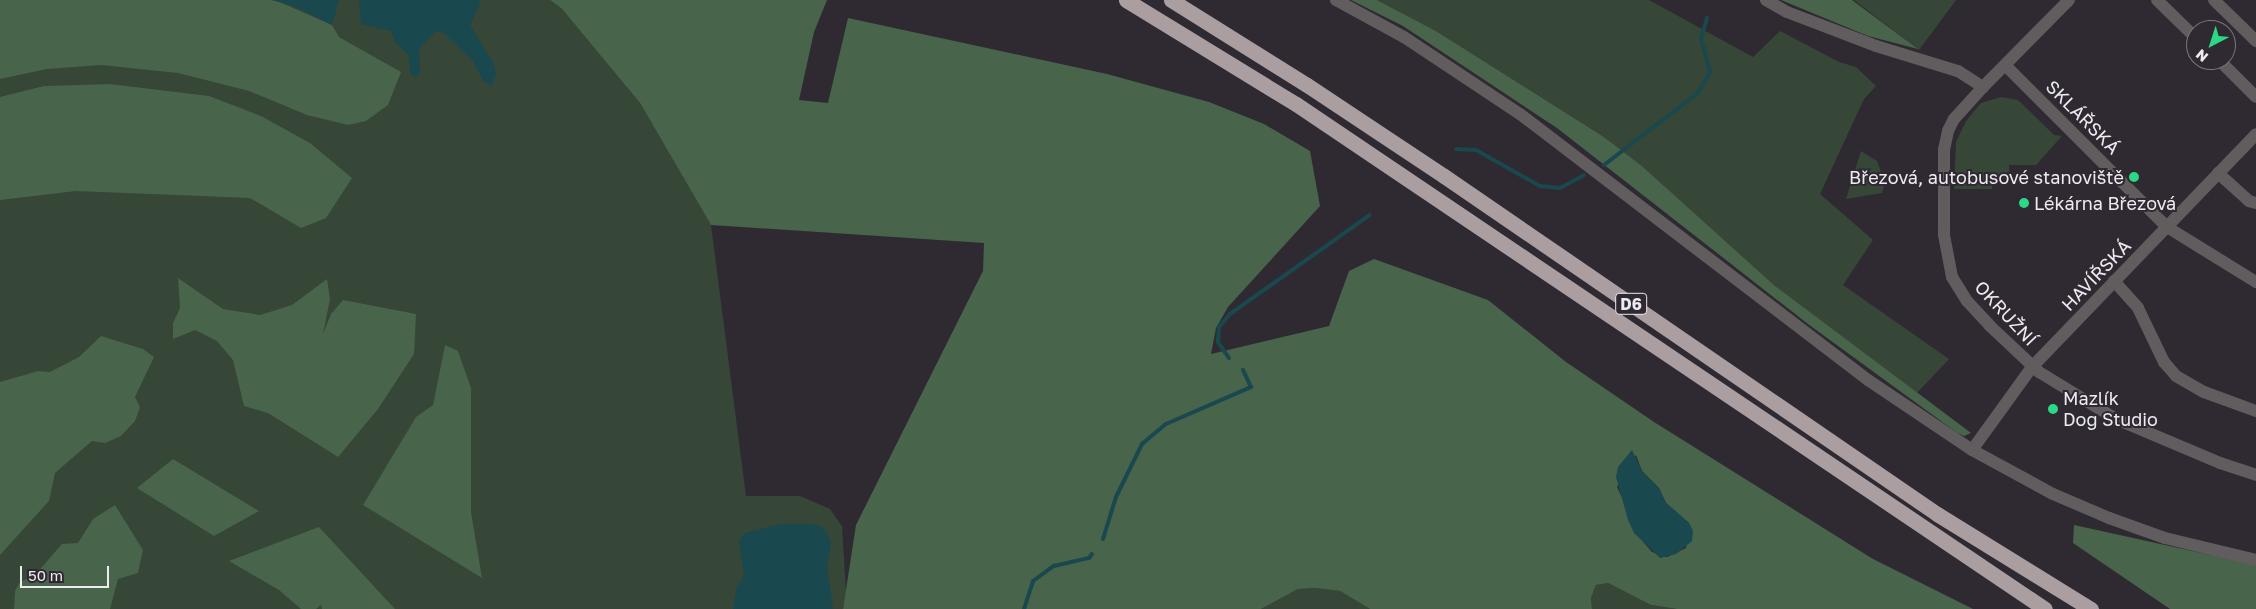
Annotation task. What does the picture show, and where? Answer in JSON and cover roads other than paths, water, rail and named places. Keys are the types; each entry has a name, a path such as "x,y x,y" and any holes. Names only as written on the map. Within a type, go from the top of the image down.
{"highway":[{"name":"D6","path":"1126,0 1296,104 2046,609"},
{"name":"D6","path":"1171,0 1229,34 1412,155 1937,514 2091,609"}],"street":[{"path":"1336,0 1411,41 1520,114 1868,380 1972,450 2054,494 2109,518 2166,538 2256,560"},
{"path":"1766,0 1787,12 1876,46 1958,71 1983,87"},
{"name":"OKRUŽNÍ","path":"2069,0 1983,87 1954,119 1948,131 1944,150 1946,255 1952,277 1967,301 2032,367 2116,419 2220,463 2256,475"},
{"path":"2157,0 2186,28"},
{"path":"2214,0 2256,40"},
{"name":"SKLÁŘSKÁ","path":"2005,64 2167,227 2256,282"},
{"path":"2228,70 2256,97"},
{"name":"HAVÍŘSKÁ","path":"1972,450 2032,367 2256,134"},
{"path":"2218,173 2248,200 2256,203"},
{"path":"2114,281 2138,308 2164,362 2176,376 2204,392 2256,411"}],"water":[{"path":"271,0 339,0 332,25 291,5"},
{"path":"359,0 479,0 480,4 470,25 494,64 496,73 492,86 483,81 473,61 444,33 436,31 419,49 420,73 416,77 411,75 408,54 395,42 391,31 361,24"},
{"path":"1632,450 1642,471 1659,488 1666,503 1689,523 1693,531 1692,541 1676,554 1660,558 1634,533 1628,520 1616,477 1618,467"},
{"path":"781,524 811,524 820,526 828,534 831,545 827,566 833,609 733,609 737,587 744,575 739,540 745,533"}],"waterway":[{"path":"1604,165 1698,93 1710,72 1701,38 1707,18"},
{"path":"1456,149 1476,150 1540,186 1560,188 1584,175"},
{"path":"1229,358 1218,342 1219,327 1230,314 1370,215"},
{"path":"1103,539 1116,497 1142,444 1166,424 1251,387 1243,370"},
{"path":"1024,609 1033,581 1054,566 1089,558 1092,554"}],"place":[{"name":"Březová, autobusové stanoviště","path":"2134,177"},
{"name":"Lékárna Březová","path":"2024,203"},
{"name":"Mazlík Dog Studio","path":"2053,409"}]}
